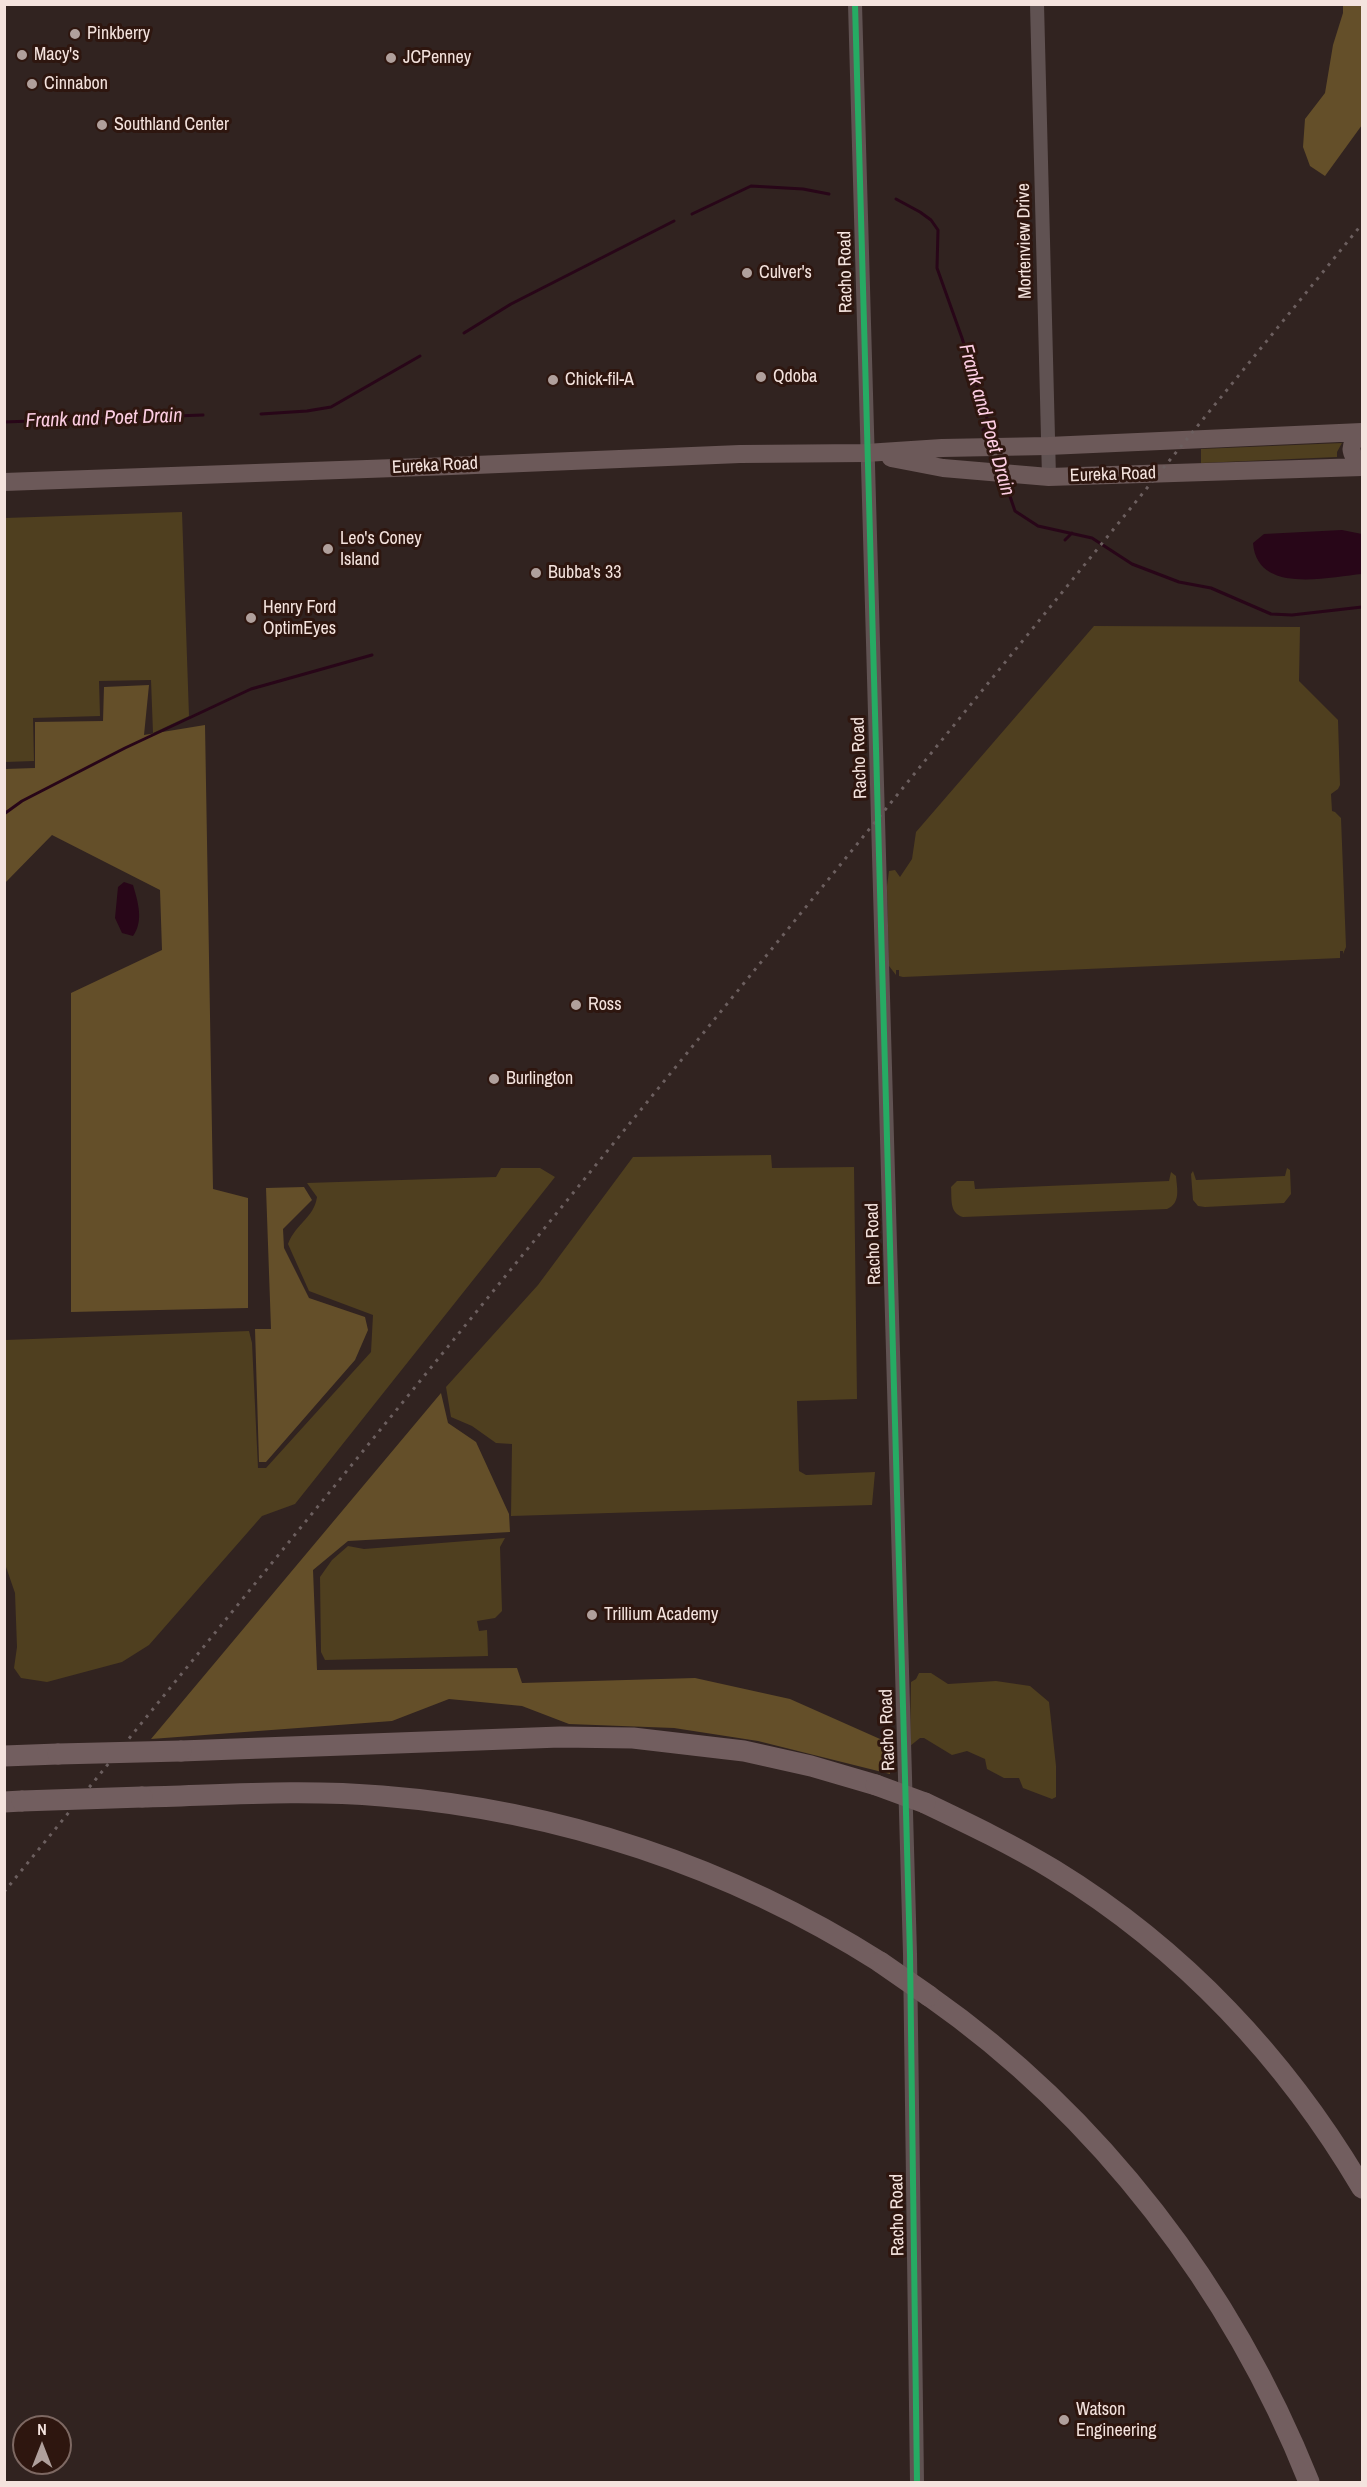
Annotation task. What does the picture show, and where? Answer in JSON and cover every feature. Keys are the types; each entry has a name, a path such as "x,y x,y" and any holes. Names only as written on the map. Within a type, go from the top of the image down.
{"highway":[{"path":"4,1756 560,1737 633,1738 744,1751 811,1766 876,1785 925,1803 999,1839 1055,1871 1124,1918 1186,1970 1240,2022 1294,2084 1362,2188"},
{"path":"13,1802 336,1793 427,1800 523,1816 626,1843 725,1880 809,1920 879,1962 987,2039 1033,2079 1105,2152 1149,2204 1210,2289 1242,2341 1294,2445 1309,2482"}],"main road":[{"name":"Eureka Road","path":"4,482 740,453 866,453 1362,432"},
{"path":"1362,432 1354,440 1351,448 1353,457 1362,467"},
{"name":"Eureka Road","path":"866,453 943,468 1049,477 1362,467"}],"street":[{"name":"Racho Road","path":"855,4 910,1954 916,2482"},
{"name":"Mortenview Drive","path":"1037,4 1049,477"}],"shaded area":[{"path":"1343,5 1362,5 1362,125 1325,176 1310,166 1303,147 1305,119 1325,93"},
{"path":"1342,443 1337,457 1201,463 1201,449"},
{"path":"182,512 189,716 153,733 151,680 99,681 100,716 33,718 34,761 5,762 5,518"},
{"path":"1342,530 1362,534 1362,574 1314,579 1280,576 1267,570 1257,559 1253,543 1264,534"},
{"path":"1094,626 1300,627 1299,681 1338,720 1340,785 1331,794 1332,811 1341,818 1346,947 1343,954 1343,951 1340,951 1340,958 903,977 899,976 899,970 896,970 896,975 889,966 887,886 889,871 895,870 900,877 912,859 916,832"},
{"path":"149,685 144,735 205,725 213,1189 248,1198 248,1308 71,1312 71,993 162,950 160,890 52,835 5,883 5,769 35,768 35,722 103,721 104,687"},
{"path":"124,882 133,885 138,905 139,918 133,936 122,933 115,918 118,887"},
{"path":"771,1155 772,1168 854,1167 857,1399 797,1401 799,1471 806,1475 875,1472 872,1505 511,1516 512,1444 496,1443 472,1426 451,1417 446,1387 538,1285 633,1157"},
{"path":"501,1168 540,1168 555,1177 295,1504 262,1516 149,1645 122,1662 47,1682 21,1678 14,1668 17,1647 15,1593 5,1564 5,1340 249,1331 252,1343 258,1468 266,1468 371,1352 373,1315 309,1291 288,1244 315,1204 317,1197 307,1183 496,1177"},
{"path":"1287,1168 1290,1170 1291,1194 1284,1203 1205,1207 1198,1206 1193,1200 1191,1174 1193,1171 1196,1180 1285,1176"},
{"path":"1171,1172 1176,1176 1177,1195 1174,1203 1167,1209 963,1217 955,1212 952,1205 951,1187 957,1181 974,1181 975,1189 1169,1181"},
{"path":"304,1187 312,1200 283,1229 284,1248 309,1298 365,1317 368,1330 355,1360 266,1462 259,1462 255,1329 271,1329 266,1188"},
{"path":"441,1393 448,1423 476,1442 509,1514 510,1532 348,1541 313,1570 317,1670 517,1668 522,1683 695,1678 790,1699 889,1743 890,1774 758,1741 674,1728 569,1724 522,1706 449,1699 392,1721 151,1739"},
{"path":"505,1538 500,1547 502,1611 495,1618 477,1621 479,1631 487,1630 488,1656 325,1660 321,1652 320,1577 332,1560 348,1546 364,1549"},
{"path":"919,1673 931,1673 948,1684 996,1681 1030,1686 1049,1702 1056,1766 1056,1797 1052,1799 1023,1788 1019,1778 1004,1778 987,1769 985,1759 967,1751 952,1755 924,1738 920,1738 910,1746 911,1682"}],"waterway":[{"name":"Frank and Poet Drain","path":"692,214 751,186 803,189 829,194"},
{"name":"Frank and Poet Drain","path":"896,199 931,220 938,230 937,268 962,338 994,441"},
{"name":"Frank and Poet Drain","path":"464,333 511,304 674,221"},
{"name":"Frank and Poet Drain","path":"261,414 331,407 420,356"},
{"name":"Frank and Poet Drain","path":"4,422 203,415"},
{"name":"Frank and Poet Drain","path":"983,430 989,425"},
{"name":"Frank and Poet Drain","path":"997,453 1001,467"},
{"name":"Frank and Poet Drain","path":"1004,479 1015,511 1038,526 1092,538 1132,564 1179,582 1211,588 1271,614 1292,615 1362,607"},
{"path":"1065,540 1072,533"},
{"path":"4,814 22,801 125,748 251,689 372,655"}],"railway":[{"path":"4,1892 1362,224"}],"cycle path":[{"path":"855,4 910,1954 917,2482"}],"place":[{"name":"Pinkberry","path":"75,34"},
{"name":"Macy's","path":"22,55"},
{"name":"JCPenney","path":"391,58"},
{"name":"Cinnabon","path":"32,84"},
{"name":"Southland Center","path":"102,125"},
{"name":"Culver's","path":"747,273"},
{"name":"Qdoba","path":"761,377"},
{"name":"Chick-fil-A","path":"553,380"},
{"name":"Leo's Coney Island","path":"328,549"},
{"name":"Bubba's 33","path":"536,573"},
{"name":"Henry Ford OptimEyes","path":"251,618"},
{"name":"Ross","path":"576,1005"},
{"name":"Burlington","path":"494,1079"},
{"name":"Trillium Academy","path":"592,1615"},
{"name":"Watson Engineering","path":"1064,2420"}]}
